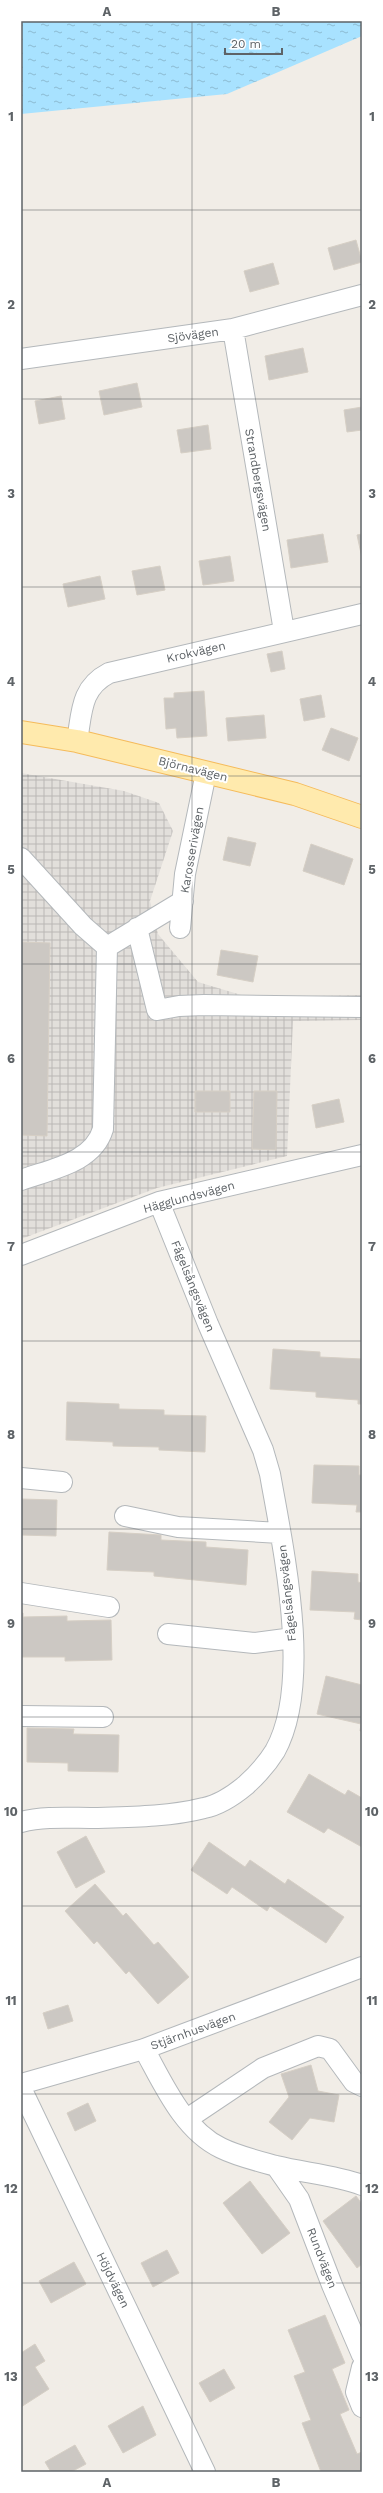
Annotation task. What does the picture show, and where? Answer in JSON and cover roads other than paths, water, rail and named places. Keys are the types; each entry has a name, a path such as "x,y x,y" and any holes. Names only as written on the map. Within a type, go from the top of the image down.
{"main road":[{"name":"Björnavägen","path":"21,732 77,741 295,794 362,817"}],"street":[{"name":"Sjövägen","path":"21,359 233,329 362,295"},
{"name":"Strandbergsvägen","path":"233,329 284,631"},
{"name":"Krokvägen","path":"77,741 85,698 89,688 101,677 154,662 362,614"},
{"name":"Karosserivägen","path":"180,928 185,874 206,773"},
{"path":"21,858 83,926 107,947"},
{"path":"107,947 183,900"},
{"path":"137,928 157,1010 179,1006 204,1005 362,1007"},
{"path":"21,1180 74,1161 94,1147 100,1139 103,1129 107,947"},
{"name":"Hägglundsvägen","path":"21,1255 159,1202 362,1155"},
{"name":"Fågelsångsvägen","path":"21,1821 38,1818 118,1818 204,1808 234,1793 258,1774 275,1750 283,1732 290,1696 293,1638 280,1533 270,1474 263,1450 208,1324 159,1202"},
{"path":"21,1478 62,1482"},
{"path":"125,1516 178,1527 280,1533"},
{"path":"21,1593 109,1607"},
{"path":"168,1634 254,1643 293,1638"},
{"path":"21,1716 103,1717"},
{"name":"Stjärnhusvägen","path":"21,2084 144,2048 362,1967"},
{"path":"187,2119 263,2068 318,2046 330,2049 354,2082 362,2086"},
{"path":"144,2048 173,2099 187,2119 201,2134 221,2148 276,2166 324,2174 362,2185"},
{"name":"Höjdvägen","path":"21,2088 205,2472"},
{"name":"Rundvägen","path":"276,2166 299,2199 332,2285 362,2354"},
{"path":"362,2367 356,2392 362,2407"}],"water":[{"path":"21,21 362,21 362,36 227,94 21,114"}]}
